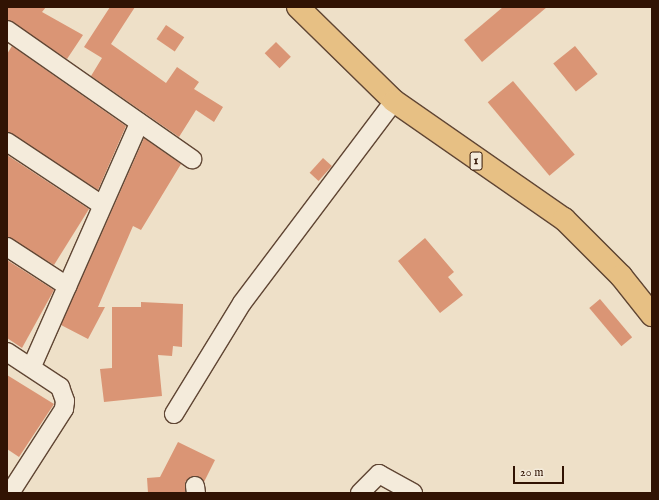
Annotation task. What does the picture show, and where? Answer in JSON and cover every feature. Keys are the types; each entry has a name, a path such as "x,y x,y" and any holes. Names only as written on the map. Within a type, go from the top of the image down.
{"highway":[{"name":"1","path":"298,7 394,101 564,219 621,276 652,315"}],"street":[{"path":"7,30 192,159"},
{"path":"174,414 242,303 394,101"},
{"path":"32,366 139,123"},
{"path":"7,142 102,205"},
{"path":"7,247 67,286"},
{"path":"7,352 32,366 60,387 64,395 64,409 11,484"},
{"path":"360,493 379,474 413,493"}],"building":[{"path":"7,7 46,7 42,12 83,35 67,59 7,20"},
{"path":"110,7 135,7 111,44 166,83 177,67 199,82 194,89 223,107 214,122 196,110 179,137 91,76 102,58 84,47"},
{"path":"503,7 547,7 482,62 464,40"},
{"path":"166,25 184,37 175,51 156,39"},
{"path":"276,42 291,57 280,68 265,53"},
{"path":"12,46 126,126 98,190 7,132 7,54"},
{"path":"575,46 598,74 576,92 553,64"},
{"path":"513,81 575,155 549,176 488,102"},
{"path":"144,138 181,164 141,230 133,226 98,307 105,307 88,339 61,325"},
{"path":"7,155 89,209 54,265 7,237"},
{"path":"323,158 332,166 319,181 310,173"},
{"path":"425,238 454,272 448,277 463,295 440,313 398,261"},
{"path":"7,260 54,290 22,348 7,338"},
{"path":"600,299 632,337 621,346 589,308"},
{"path":"141,302 183,304 182,347 173,346 172,356 158,355 162,396 104,402 100,369 112,368 112,307 141,307"},
{"path":"7,375 54,404 19,457 7,449"},
{"path":"178,442 215,460 204,482 193,476 185,482 185,493 148,493 147,478 160,477"}]}
